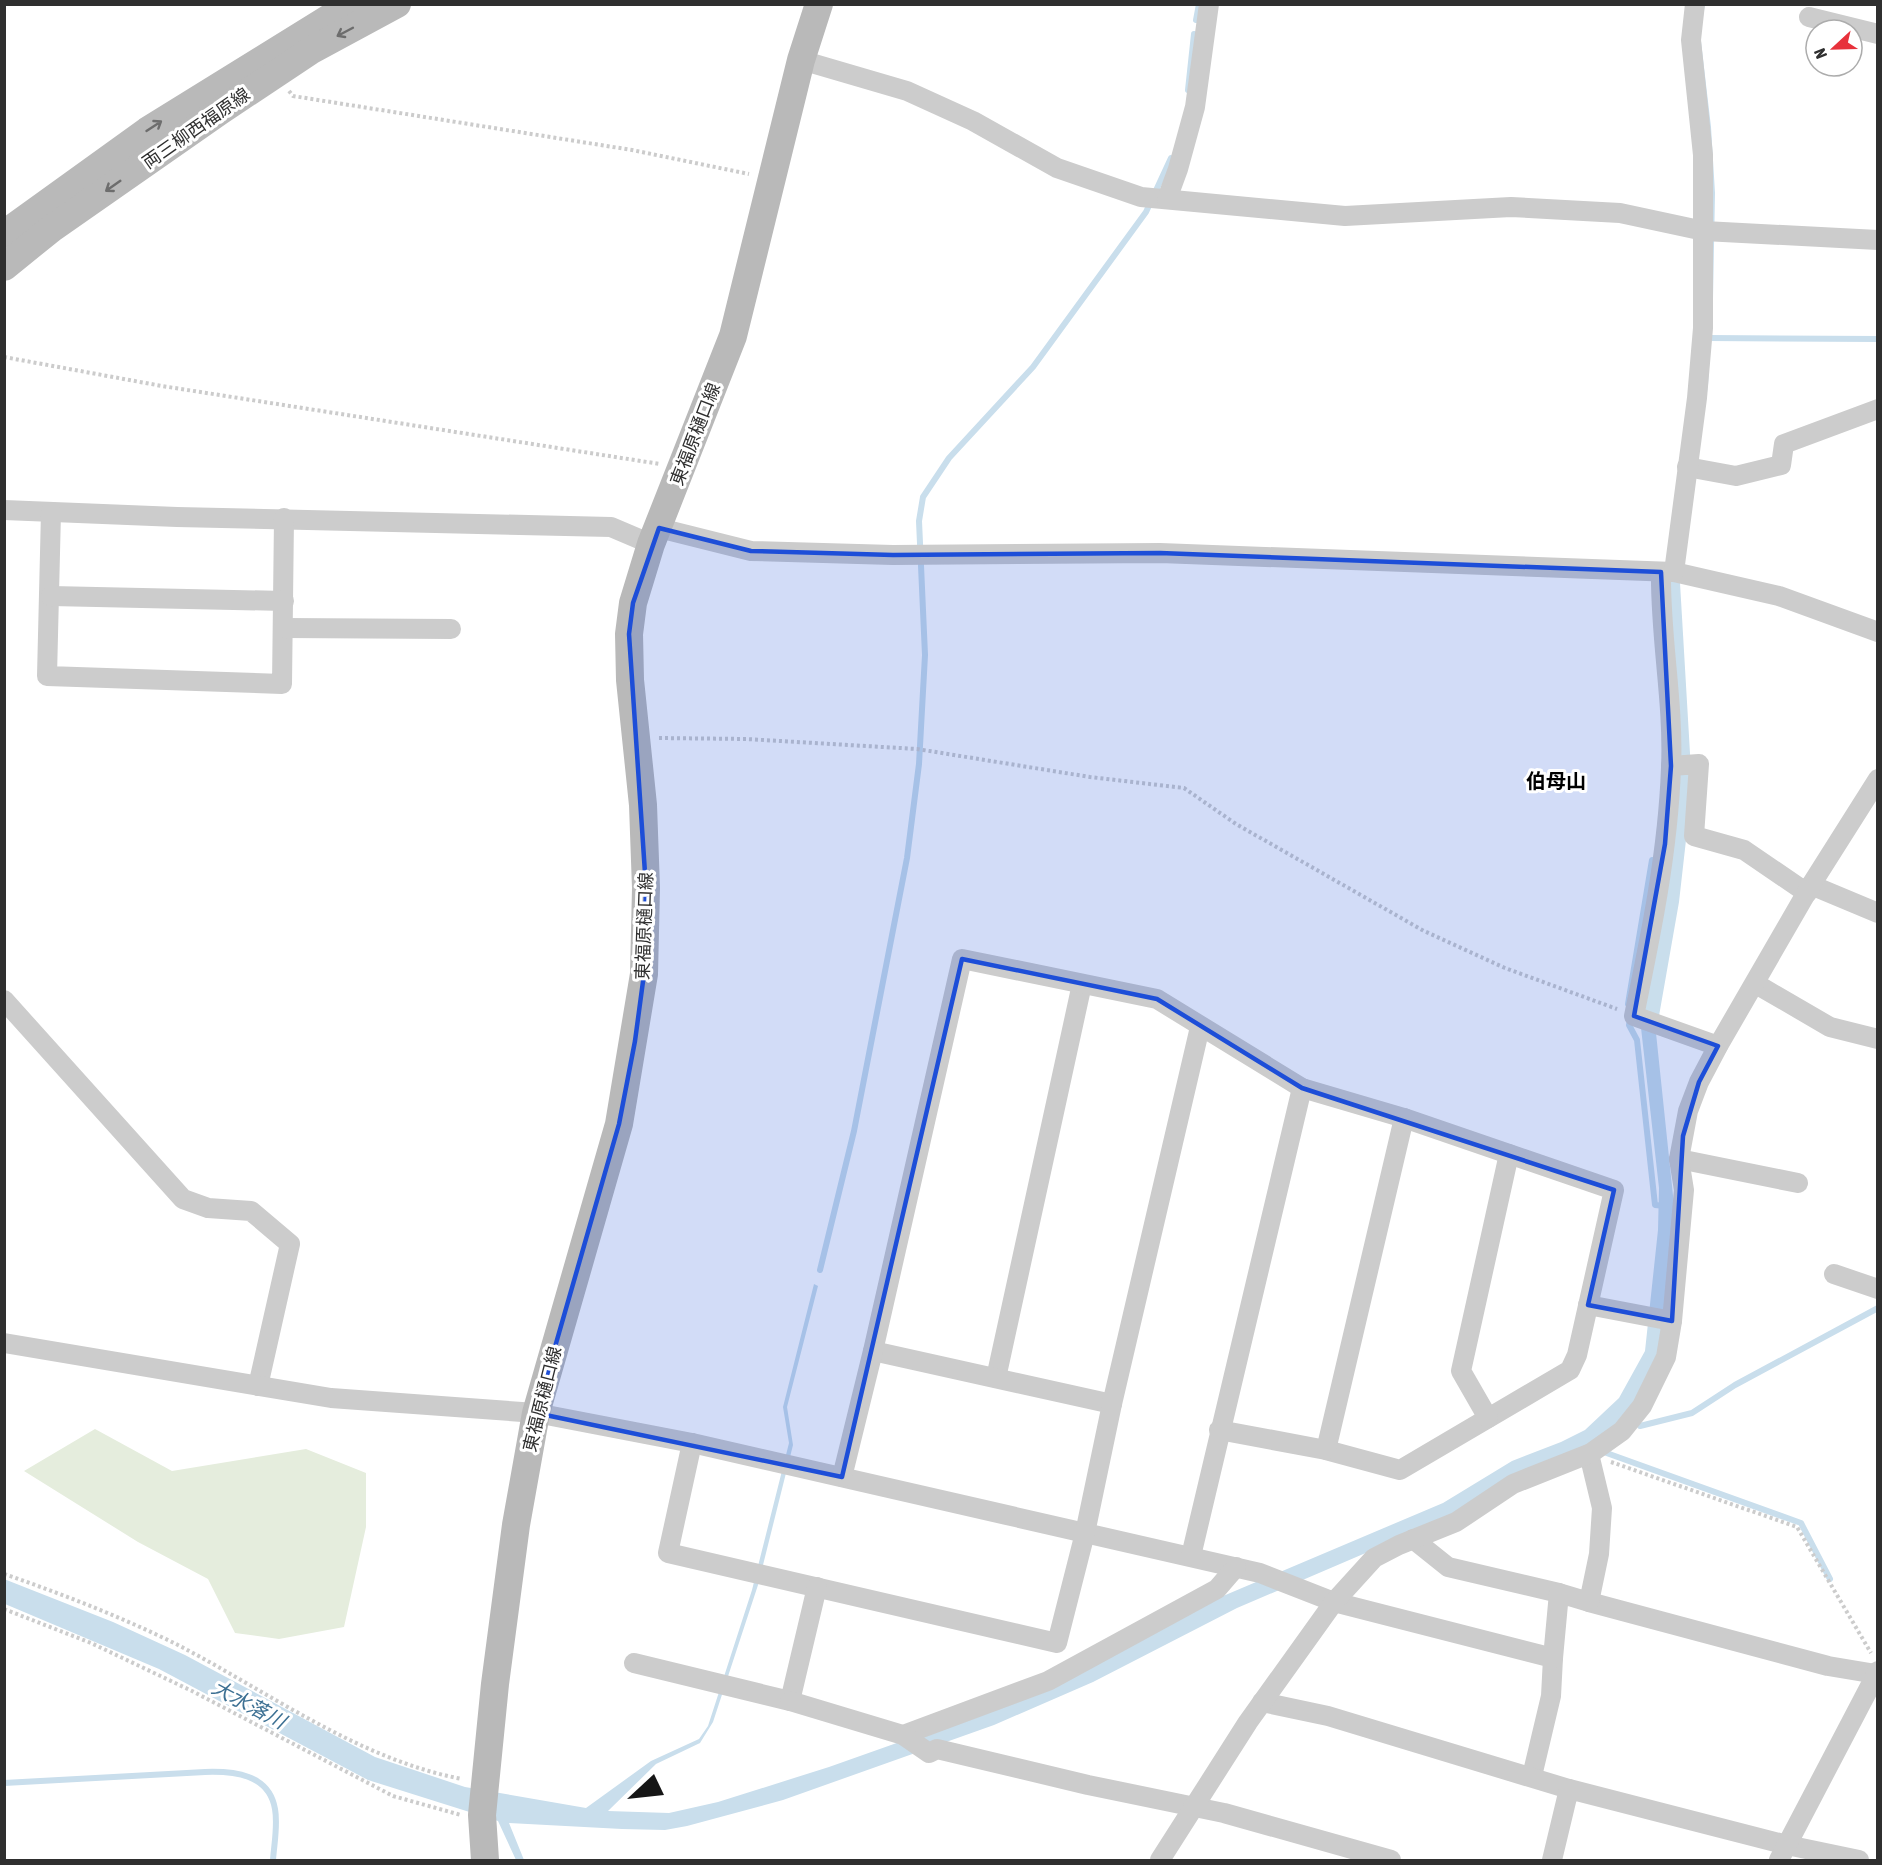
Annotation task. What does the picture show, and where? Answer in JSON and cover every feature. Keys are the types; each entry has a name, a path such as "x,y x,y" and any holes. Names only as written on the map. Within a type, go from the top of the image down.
{"main road":[{"name":"両三柳西福原線","path":"4,234 147,131 352,4"},
{"name":"両三柳西福原線","path":"4,267 51,229 310,51 397,4"},
{"name":"東福原樋口線","path":"485,1860 483,1802 516,1525 536,1413 619,1124 635,1041 644,974 646,888 644,805 629,634 633,603 655,536 733,336 801,60 819,4"}],"street":[{"path":"1167,199 1195,107 1209,4"},
{"path":"1695,4 1691,40 1703,154 1702,328 1687,467 1668,572 1681,766 1635,1016 1718,1046"},
{"path":"1809,17 1878,34"},
{"path":"801,60 907,91 973,121 1057,168 1141,197 1345,216 1511,207 1587,211 1620,213 1704,231 1878,240"},
{"path":"1687,467 1736,476 1781,465 1784,444 1878,409"},
{"path":"4,510 611,527 751,551 893,555 1160,553 1562,566 1668,572 1779,596 1878,632"},
{"path":"51,513 51,596 47,676 282,684 284,518"},
{"path":"51,596 284,601"},
{"path":"284,628 451,629"},
{"path":"1681,766 1699,765 1694,836 1744,850 1809,889 1878,913"},
{"path":"1160,1860 1191,1808 1262,1702 1334,1602 1374,1558 1456,1522 1513,1484 1590,1453 1622,1431 1652,1390 1666,1358 1672,1321 1684,1190 1679,1159 1688,1111 1699,1082 1718,1046 1809,889 1878,779"},
{"path":"842,1477 962,959 1157,999 1302,1088 1404,1118 1614,1190 1577,1354 1570,1370 1400,1470 1326,1450 1219,1430"},
{"path":"996,1378 1082,984"},
{"path":"1756,984 1830,1027 1878,1040"},
{"path":"4,1000 183,1198 208,1208 251,1211 290,1244 258,1386"},
{"path":"692,1443 668,1553 1057,1643 1085,1533 1112,1404 1200,1027"},
{"path":"1191,1556 1219,1430 1302,1088"},
{"path":"1326,1450 1404,1118"},
{"path":"1488,1418 1461,1371 1509,1154"},
{"path":"1679,1159 1798,1183"},
{"path":"1834,1274 1878,1289"},
{"path":"1588,1305 1672,1321"},
{"path":"4,1343 331,1398 536,1413 692,1443 1236,1567 1260,1573 1334,1602 1553,1658"},
{"path":"873,1351 1112,1404"},
{"path":"1590,1453 1602,1508 1599,1554 1590,1602"},
{"path":"1413,1539 1448,1567 1559,1593 1827,1666 1875,1666 1783,1853"},
{"path":"913,1741 1048,1681 1217,1589 1236,1567"},
{"path":"790,1701 817,1587"},
{"path":"1532,1776 1551,1696 1559,1593"},
{"path":"634,1663 790,1701 913,1741 929,1753 937,1749 1191,1808 1224,1813 1391,1860"},
{"path":"1262,1702 1328,1716 1783,1853 1858,1860"},
{"path":"1552,1860 1569,1789"}],"path":[{"path":"276,74 293,96 632,150 773,179"},
{"path":"4,357 162,386 681,468"},
{"path":"637,738 746,739 917,749 1184,788 1246,830 1424,931 1505,968 1635,1016"},
{"path":"1590,1453 1797,1527 1875,1666"},
{"path":"4,1574 78,1600 173,1643 378,1755 433,1773 483,1802"},
{"path":"4,1609 91,1643 192,1691 393,1796 483,1802"}],"highlighted area":[{"path":"659,528 751,551 893,555 1160,553 1661,572 1671,766 1665,844 1634,1016 1718,1046 1699,1082 1683,1136 1672,1321 1588,1305 1614,1190 1302,1088 1157,999 962,959 842,1477 536,1413 619,1124 635,1041 644,974 646,888 629,634 633,603"}],"green space":[{"path":"95,1429 172,1471 306,1449 366,1473 366,1527 344,1627 279,1639 235,1633 208,1579 138,1542 24,1471"}],"water":[{"name":"大水落川","path":"1699,5 1705,5 1700,33 1711,127 1715,193 1713,299 1708,385 1680,583 1692,787 1679,902 1656,1033 1674,1205 1664,1338 1652,1376 1634,1404 1608,1433 1566,1459 1521,1474 1452,1516 1237,1608 1093,1682 994,1725 783,1800 687,1826 665,1830 509,1823 524,1860 516,1860 498,1821 368,1780 159,1669 5,1604 4,1579 113,1622 185,1655 375,1757 465,1787 586,1808 651,1761 699,1739 708,1726 752,1590 789,1443 783,1407 814,1284 818,1286 787,1407 793,1445 758,1585 713,1722 700,1743 656,1764 608,1811 669,1813 718,1802 829,1767 987,1711 1097,1662 1209,1602 1443,1503 1512,1461 1585,1430 1619,1398 1645,1351 1658,1230 1659,1188 1639,1010 1664,887 1675,778 1666,580 1674,580 1694,447 1704,357 1710,267 1706,134 1697,49"}],"building":[{"path":"654,1774 664,1795 627,1799"}],"waterway":[{"path":"1196,20 1199,4"},
{"path":"1188,90 1194,34"},
{"path":"820,1270 854,1131 907,858 919,764 925,655 919,521 923,497 949,458 1033,367 1146,212 1171,158"},
{"path":"1708,338 1878,339"},
{"path":"1628,1004 1652,860"},
{"path":"1630,1017 1629,1025 1637,1040 1655,1205 1665,1206"},
{"path":"1640,1426 1692,1413 1735,1385 1878,1308"},
{"path":"1601,1451 1801,1523 1830,1579"},
{"path":"4,1783 205,1772 227,1772 249,1777 266,1788 275,1809 276,1835 273,1860"}],"district":[{"name":"伯母山","path":"1556,780"}]}
